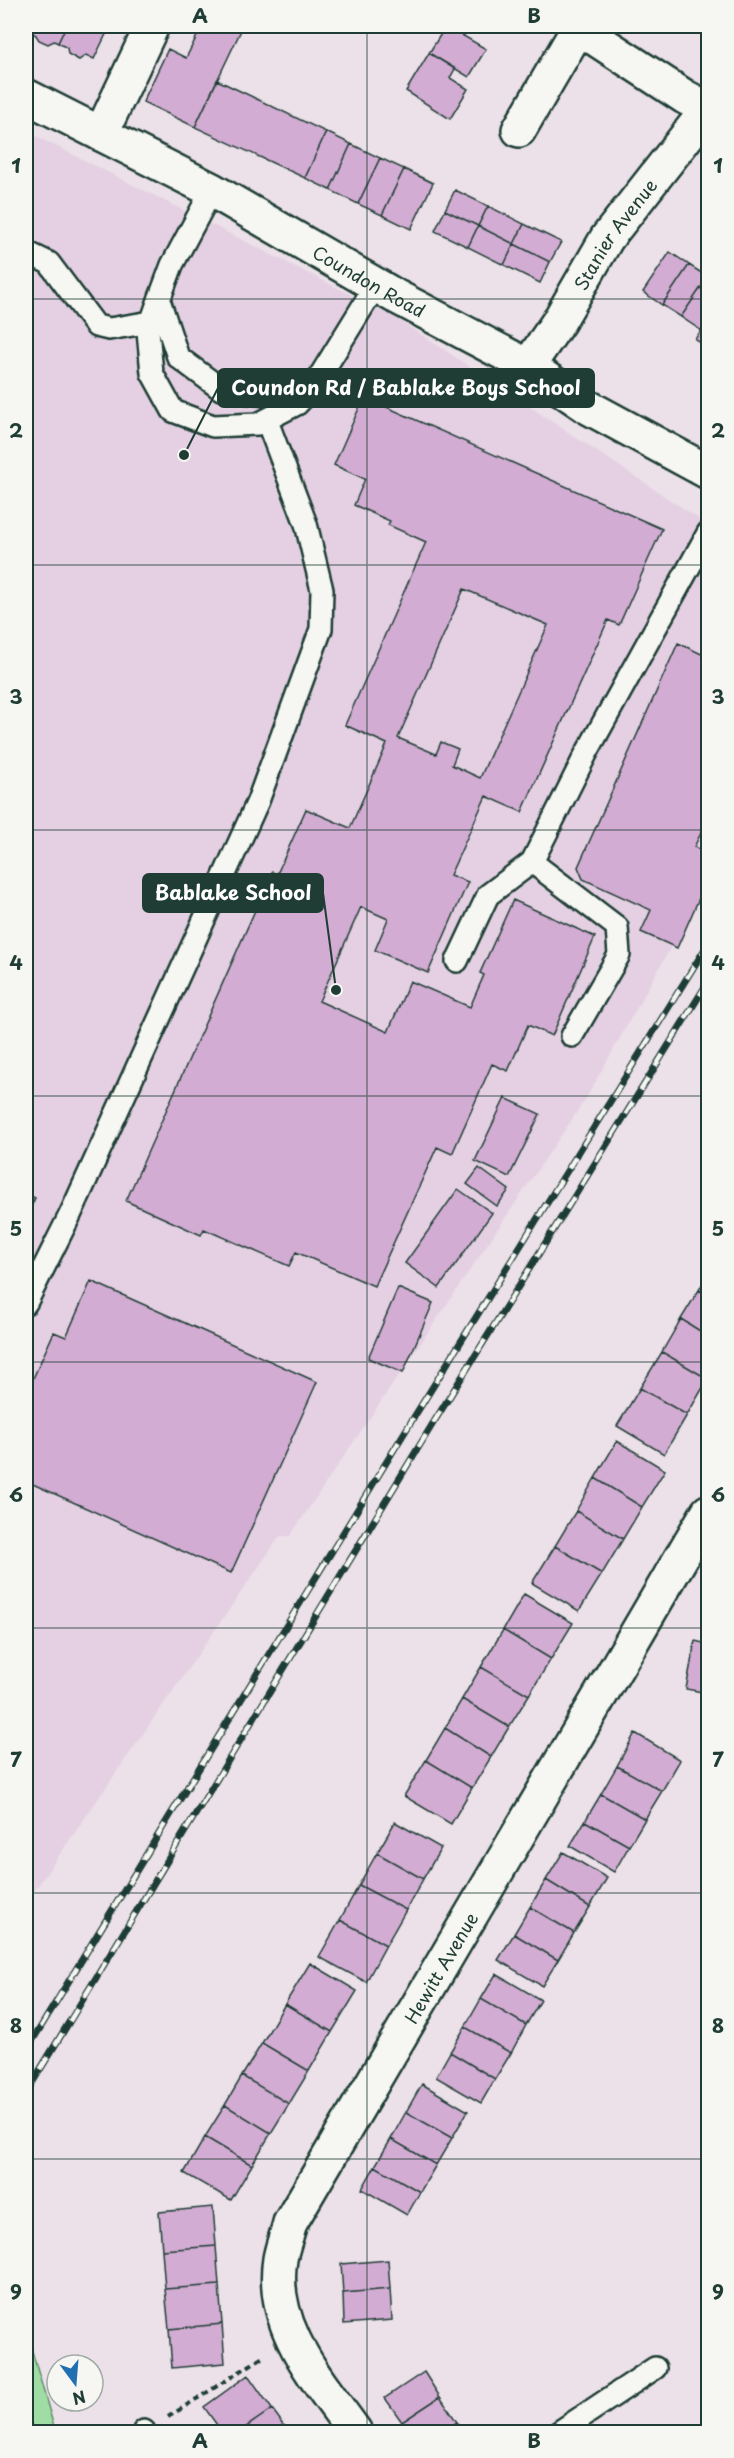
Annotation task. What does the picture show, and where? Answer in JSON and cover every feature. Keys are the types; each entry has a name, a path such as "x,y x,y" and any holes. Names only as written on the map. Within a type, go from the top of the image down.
{"street":[{"path":"101,134 152,26"},
{"path":"519,130 578,26 685,97 708,109"},
{"name":"Coundon Road","path":"26,96 212,190 376,285 528,366 588,407 708,472"},
{"name":"Stanier Avenue","path":"528,366 559,321 607,238 708,109"},
{"name":"Hewitt Avenue","path":"355,2433 291,2338 279,2296 280,2260 290,2223 708,1512"}],"lane":[{"path":"212,190 172,265 148,331 152,374 173,411 213,426 258,424 297,404 315,384 376,285"},
{"path":"26,252 48,263 96,326 109,329 151,322"},
{"path":"159,300 178,357 221,389 275,396 315,384"},
{"path":"26,1303 71,1213 258,801 321,629 322,590 306,524 267,421"},
{"path":"457,961 488,895 532,862 592,744 708,533"},
{"path":"532,862 617,927 619,955 572,1036"},
{"path":"559,2433 655,2368"}],"path":[{"path":"144,2432 250,2367 291,2338"},
{"path":"26,2412 32,2433"}],"shaded area":[{"path":"34,135 393,316 708,525 708,881 585,1100 290,1536 280,1536 26,1903 26,152"}],"green space":[{"path":"26,2330 45,2396 45,2413 50,2413 54,2427 79,2432 26,2432"}],"building":[{"path":"31,26 66,26 58,43 54,41 48,44 29,31"},
{"path":"66,26 110,26 94,59 86,55 79,60 68,54 67,48 58,43"},
{"path":"202,26 243,26 195,127 143,102 168,49 186,58"},
{"path":"438,26 465,26 460,34 486,49 469,77 429,53 444,29"},
{"path":"429,53 455,69 450,78 468,89 450,119 406,91"},
{"path":"217,80 326,132 305,178 195,127"},
{"path":"326,132 351,144 330,190 305,178"},
{"path":"351,144 380,158 358,204 330,190"},
{"path":"380,158 404,169 382,215 358,204"},
{"path":"404,169 433,183 411,229 382,215"},
{"path":"455,190 488,206 478,226 445,210"},
{"path":"488,206 524,224 514,244 478,226"},
{"path":"445,210 478,226 468,247 435,231"},
{"path":"524,224 561,242 550,262 514,244"},
{"path":"478,226 514,244 504,265 468,247"},
{"path":"514,244 550,262 540,283 504,265"},
{"path":"670,252 689,265 662,305 643,292"},
{"path":"689,265 708,277 681,317 662,305"},
{"path":"708,277 708,321 702,331 681,317"},
{"path":"708,321 708,348 695,339"},
{"path":"364,397 662,529 619,625 608,620 522,812 486,796 450,875 468,882 428,973 375,950 388,919 361,907 319,1001 388,1032 410,981 470,1007 484,975 480,973 513,900 595,937 552,1036 528,1025 508,1071 492,1064 452,1154 437,1147 374,1286 296,1252 289,1266 204,1229 201,1235 126,1201 272,872 277,874 306,809 350,828 387,744 345,725 426,542 388,525 390,521 354,505 365,479 334,465","holes":["464,589 548,625 480,778 452,765 458,749 441,742 436,754 398,738"]},
{"path":"678,643 708,657 708,819 694,847 708,853 708,878 677,948 641,932 651,910 583,879 578,867"},
{"path":"505,1098 540,1114 509,1177 475,1161"},
{"path":"479,1168 509,1190 497,1206 467,1184"},
{"path":"458,1189 492,1213 439,1288 405,1263"},
{"path":"26,1194 35,1198 26,1219"},
{"path":"708,1274 708,1295 699,1290"},
{"path":"91,1281 317,1382 231,1573 26,1481 26,1424 30,1413 26,1410 26,1394 54,1332 66,1337"},
{"path":"398,1288 433,1303 403,1373 368,1358"},
{"path":"699,1290 708,1295 708,1336 681,1319"},
{"path":"681,1319 708,1336 708,1379 662,1352"},
{"path":"662,1352 708,1379 687,1415 640,1388"},
{"path":"640,1388 687,1415 664,1454 617,1426"},
{"path":"617,1441 665,1470 642,1507 595,1478"},
{"path":"595,1478 642,1507 623,1539 576,1511"},
{"path":"576,1511 623,1539 602,1574 555,1546"},
{"path":"555,1546 602,1574 579,1611 532,1583"},
{"path":"524,1594 573,1623 551,1659 503,1630"},
{"path":"503,1630 551,1659 529,1695 481,1667"},
{"path":"695,1641 708,1644 708,1693 686,1689"},
{"path":"481,1667 529,1695 509,1727 462,1699"},
{"path":"462,1699 509,1727 491,1757 445,1728"},
{"path":"445,1728 491,1757 472,1788 426,1760"},
{"path":"635,1733 680,1760 662,1791 617,1766"},
{"path":"426,1760 472,1788 451,1824 404,1796"},
{"path":"617,1766 662,1791 645,1819 601,1794"},
{"path":"601,1794 645,1819 629,1846 585,1821"},
{"path":"585,1821 629,1846 614,1872 570,1846"},
{"path":"395,1822 441,1848 423,1879 377,1853"},
{"path":"563,1852 607,1878 590,1907 546,1880"},
{"path":"377,1853 423,1879 406,1910 359,1885"},
{"path":"546,1880 590,1907 574,1933 530,1907"},
{"path":"359,1885 406,1910 386,1945 340,1920"},
{"path":"530,1907 574,1933 558,1960 514,1934"},
{"path":"340,1920 386,1945 366,1982 319,1957"},
{"path":"514,1934 558,1960 542,1986 498,1960"},
{"path":"310,1963 357,1991 332,2032 285,2004"},
{"path":"496,1974 541,2000 526,2025 481,1999"},
{"path":"481,1999 526,2025 511,2053 465,2027"},
{"path":"285,2004 332,2032 309,2071 262,2043"},
{"path":"465,2027 511,2053 495,2079 450,2052"},
{"path":"262,2043 309,2071 289,2104 242,2076"},
{"path":"450,2052 495,2079 481,2103 436,2077"},
{"path":"242,2076 289,2104 271,2133 225,2105"},
{"path":"422,2084 468,2111 452,2138 406,2112"},
{"path":"225,2105 271,2133 252,2165 205,2137"},
{"path":"406,2112 452,2138 436,2165 391,2139"},
{"path":"205,2137 252,2165 231,2200 184,2173"},
{"path":"391,2139 436,2165 420,2192 375,2166"},
{"path":"375,2166 420,2192 407,2215 362,2189"},
{"path":"213,2207 216,2246 162,2250 159,2212"},
{"path":"216,2246 219,2285 165,2289 162,2250"},
{"path":"388,2260 390,2289 343,2293 341,2264"},
{"path":"219,2285 222,2324 169,2329 165,2289"},
{"path":"390,2289 392,2320 344,2324 343,2293"},
{"path":"222,2324 225,2363 172,2368 169,2329"},
{"path":"424,2372 440,2397 402,2422 385,2398"},
{"path":"248,2375 272,2409 239,2432 222,2432 204,2407"},
{"path":"440,2397 457,2422 442,2432 409,2432 402,2422"},
{"path":"272,2409 289,2432 239,2432"},
{"path":"457,2422 465,2432 442,2432"}],"railway":[{"path":"26,2051 414,1417 708,944"},
{"path":"26,2093 432,1425 708,982"}],"place":[{"name":"Coundon Rd / Bablake Boys School","path":"184,455"},
{"name":"Bablake School","path":"336,990"}]}
